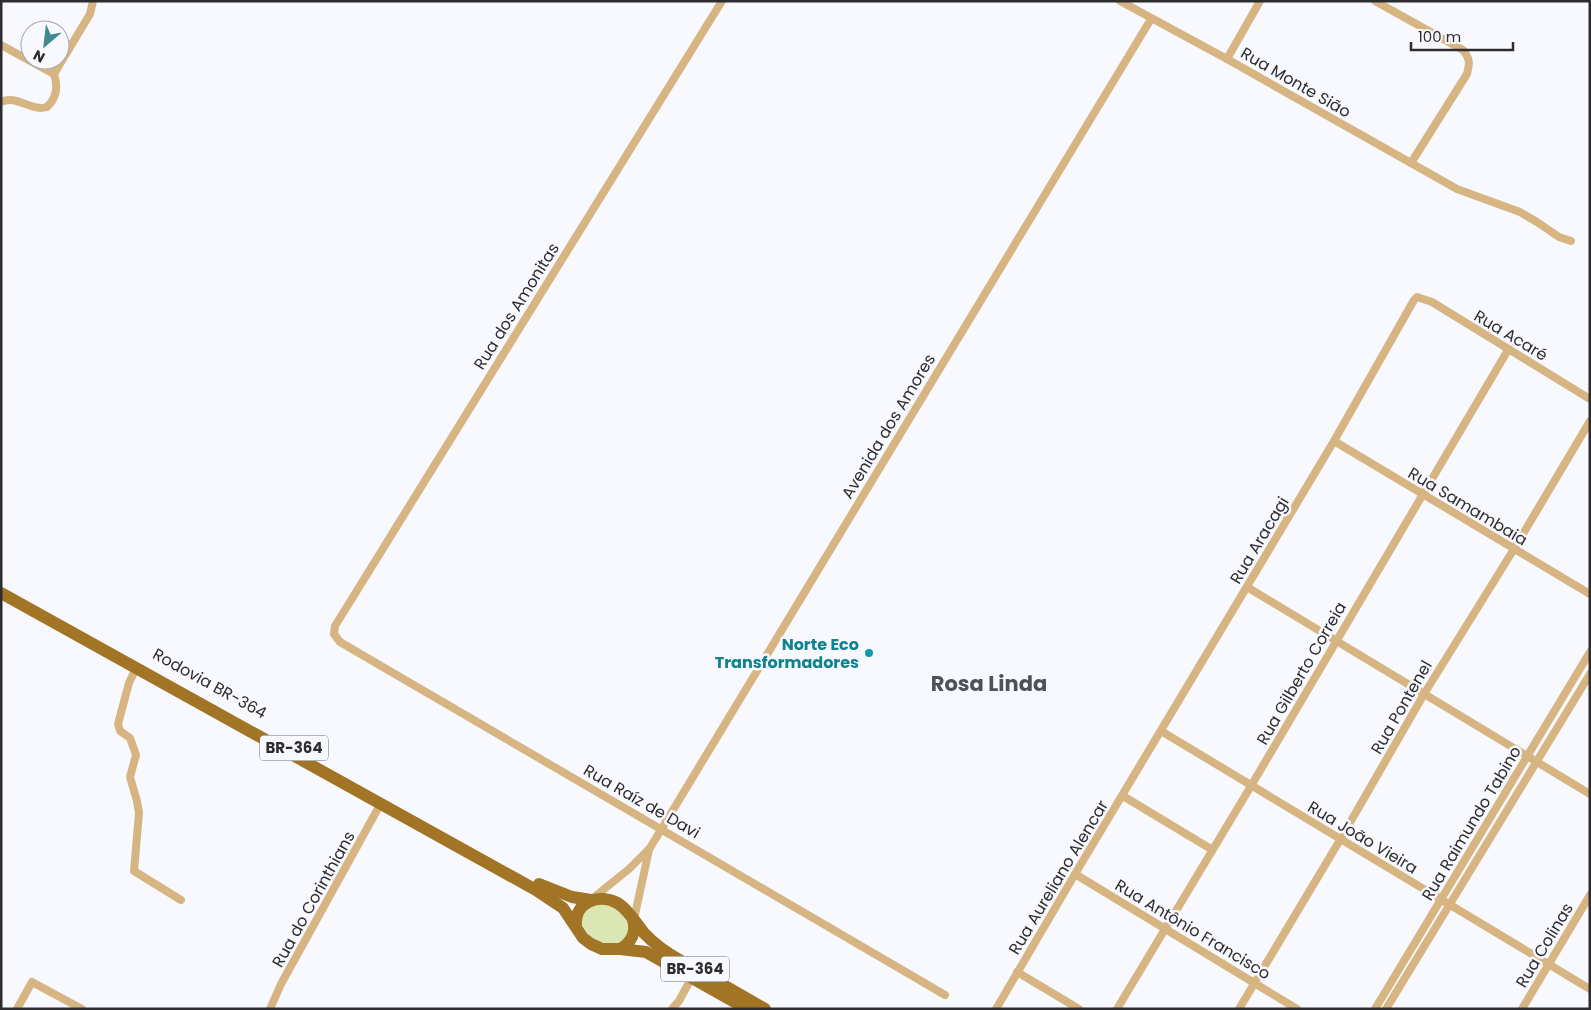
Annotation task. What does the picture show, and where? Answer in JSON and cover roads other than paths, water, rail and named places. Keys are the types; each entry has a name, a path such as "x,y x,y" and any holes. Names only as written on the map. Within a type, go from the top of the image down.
{"highway":[{"name":"Rodovia BR-364","path":"1,585 533,881 572,897 591,900"},
{"name":"BR-364","path":"1,593 382,803 548,897 563,908 586,941 598,948 608,950 620,948 646,952 747,1009"},
{"name":"BR-364","path":"591,900 607,900 618,904 625,909 656,945 765,1009"},
{"path":"576,926 578,911 582,905 591,900"},
{"path":"620,948 632,939 635,930 634,920"}],"street":[{"path":"1,102 9,100 38,109 47,108 53,100 57,89 54,74 90,14 93,1"},
{"name":"Rua dos Amonitas","path":"336,626 722,1"},
{"name":"Rua Monte Sião","path":"1120,1 1457,189 1520,212 1559,237 1571,241"},
{"path":"1227,59 1260,1"},
{"path":"1375,1 1463,50 1470,59 1467,74 1411,163"},
{"name":"Avenida dos Amores","path":"591,900 629,869 650,848 1151,19"},
{"path":"1,45 20,55"},
{"path":"47,70 54,74"},
{"name":"Rua Acaré","path":"1417,297 1432,302 1590,399"},
{"name":"Rua Aracagi","path":"1123,796 1334,441 1405,314 1417,297"},
{"name":"Rua Gilberto Correia","path":"1117,1009 1508,350"},
{"name":"Rua Pontenel","path":"1238,1009 1340,840 1424,694 1514,549 1590,421"},
{"name":"Rua Samambaia","path":"1334,441 1421,495 1590,594"},
{"path":"1247,587 1590,794"},
{"name":"Rua Raíz de Davi","path":"336,626 334,634 340,642 662,828 945,995"},
{"name":"Rua Raimundo Tabino","path":"1375,1009 1590,652"},
{"path":"136,668 129,683 118,724 120,731 130,738 136,755 130,778 139,813 134,871 181,900"},
{"name":"Rua Raimundo Tabino","path":"1386,1009 1590,674"},
{"name":"Rua João Vieira","path":"1161,731 1590,989"},
{"path":"1123,796 1212,849"},
{"name":"Rua Aureliano Alencar","path":"996,1009 1123,796"},
{"name":"Rua do Corinthians","path":"270,1009 382,803"},
{"name":"Avenida dos Amores","path":"634,920 650,848"},
{"name":"Rua Antônio Francisco","path":"1075,874 1297,1009"},
{"name":"Rua Colinas","path":"1522,1009 1590,895"},
{"name":"Rua Aureliano Alencar","path":"1017,972 1080,1009"},
{"path":"672,1009 679,1001 692,977"},
{"path":"1392,981 1400,985"},
{"path":"17,1009 32,982 82,1009"}],"place":[{"name":"Norte Eco Transformadores","path":"869,653"}],"district":[{"name":"Rosa Linda","path":"989,684"}]}
